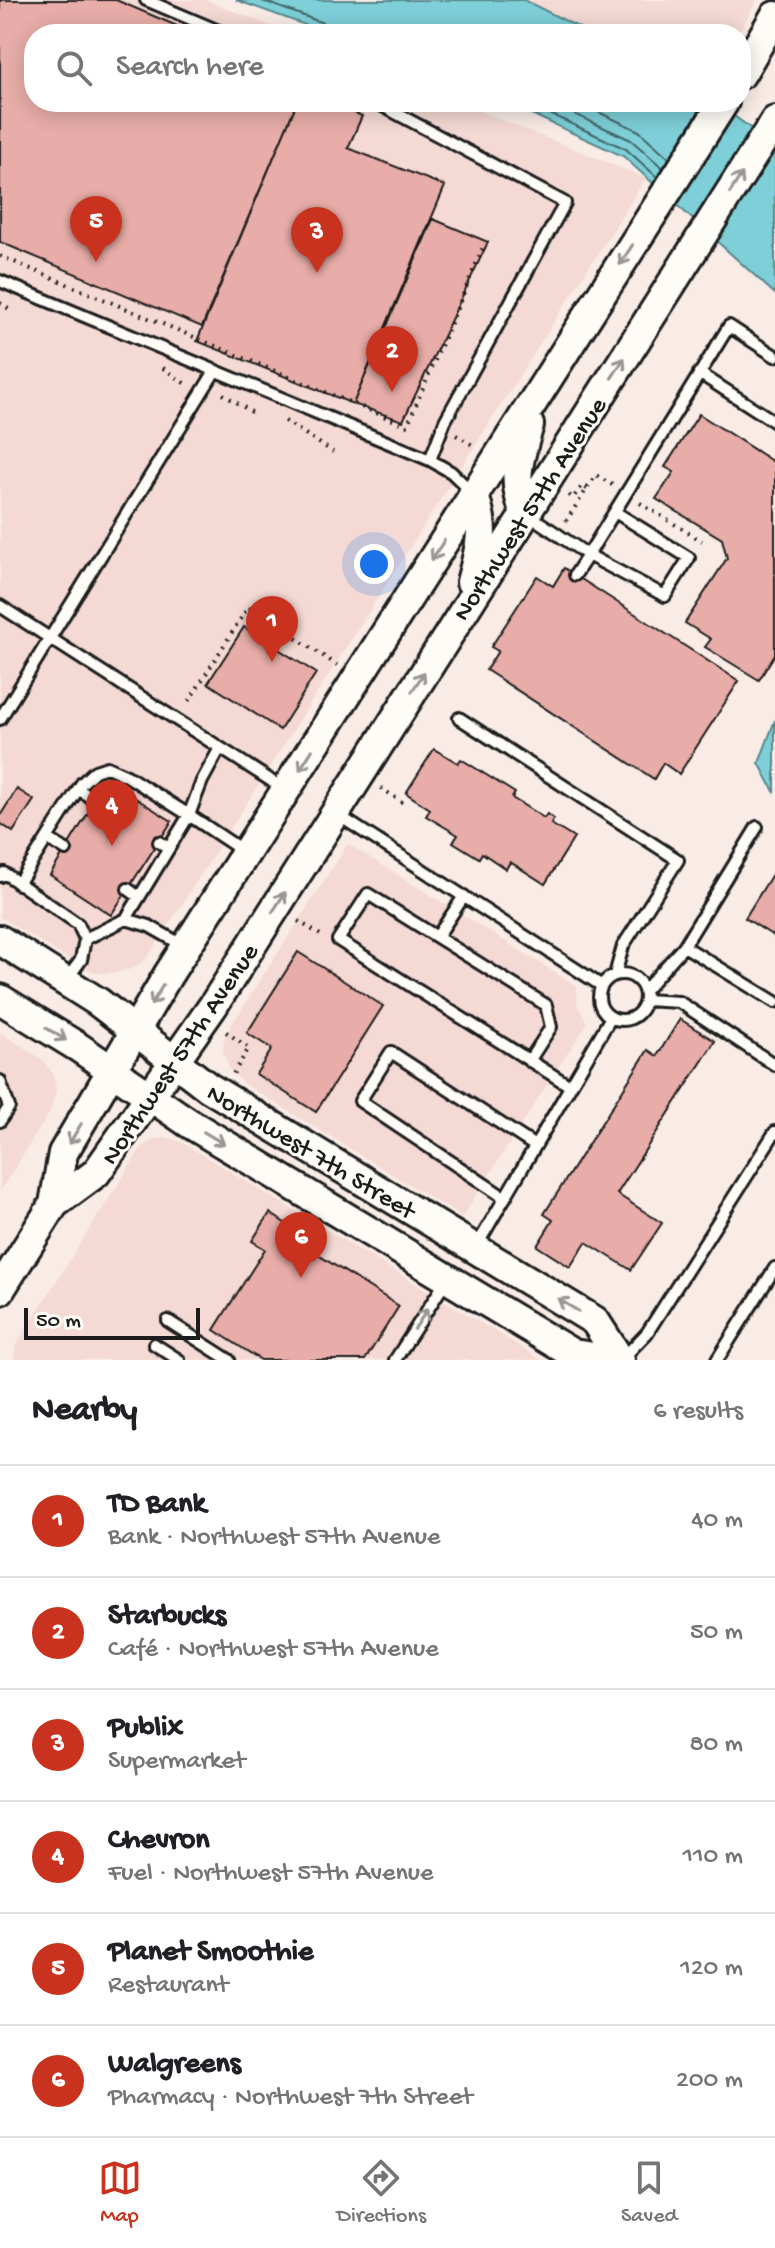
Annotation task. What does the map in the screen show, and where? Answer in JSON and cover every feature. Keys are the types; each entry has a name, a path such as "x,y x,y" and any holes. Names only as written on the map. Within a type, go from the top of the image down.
{"main road":[{"path":"751,57 775,16"},
{"name":"Northwest 57th Avenue","path":"54,1204 63,1153 186,947 719,112"},
{"name":"Northwest 57th Avenue","path":"54,1204 96,1173 213,1006 768,133"},
{"path":"525,513 516,491 517,465 540,389"},
{"path":"463,610 482,538 481,513 473,494"},
{"name":"Northwest 7th Street","path":"0,940 135,1031 233,1104 595,1321 619,1360"},
{"name":"Northwest 7th Street","path":"0,999 189,1123 573,1354 619,1360"},
{"path":"0,1290 54,1204"}],"lane":[{"path":"146,0 202,24"},
{"path":"394,112 565,203 445,421 430,460"},
{"path":"0,281 430,460 451,472 473,494"},
{"path":"575,575 729,326 775,356"},
{"path":"0,719 215,371"},
{"path":"699,373 775,422"},
{"path":"525,513 588,555 665,596 689,558 615,512"},
{"path":"0,606 286,791"},
{"path":"459,718 678,860 623,946 615,975 602,986 599,1000 605,1013 611,1017 633,1018 643,1007 645,995 684,946 757,827"},
{"path":"85,939 126,919 189,815 202,781 220,748"},
{"path":"18,884 78,789 95,771 107,767 127,776 246,853"},
{"path":"78,789 96,801"},
{"path":"336,814 602,986"},
{"path":"47,838 66,850"},
{"path":"159,842 169,848"},
{"path":"1,873 78,924 85,939 81,960 65,982"},
{"path":"128,889 139,897"},
{"path":"529,1061 551,1027 546,1005 368,894 338,940 529,1061 570,1086"},
{"path":"437,937 464,896"},
{"path":"126,919 149,926 186,947"},
{"path":"684,946 775,1002"},
{"path":"615,975 630,975 641,984 645,995"},
{"path":"645,995 679,1002 775,1065"},
{"path":"475,1249 611,1017"},
{"path":"505,1198 360,1101 391,1052 535,1146"},
{"path":"0,1081 9,1107 0,1121"},
{"path":"619,1360 647,1333 775,1132"},
{"path":"717,1360 775,1268"},
{"path":"395,1360 447,1279"},
{"path":"168,1321 229,1360"},
{"path":"154,1344 179,1360"}],"path":[{"path":"0,256 407,426 485,243"},
{"path":"0,303 9,309"},
{"path":"152,362 187,385"},
{"path":"221,392 256,415"},
{"path":"285,421 333,452"},
{"path":"454,433 478,448"},
{"path":"564,524 596,475 605,481"},
{"path":"569,495 573,498 582,486 587,489"},
{"path":"635,500 702,541"},
{"path":"189,701 248,607 339,666"},
{"path":"381,788 405,804"},
{"path":"296,920 324,937"},
{"path":"224,1030 249,1048 230,1079"}],"shaded area":[{"path":"0,0 206,0 265,24 24,24 24,112 482,112 646,178 145,960 131,969 98,973 81,967 0,917"},
{"path":"524,0 757,0 744,24 572,24"},
{"path":"348,844 577,986 577,1004 587,1023 462,1217 244,1084 230,1070 223,1053 224,1039 232,1024"},
{"path":"0,1032 43,1060 53,1074 56,1090 50,1112 0,1191"},
{"path":"169,1138 181,1142 542,1360 14,1360 16,1345 141,1148 153,1139"}],"water":[{"path":"236,0 524,0 572,24 302,24"},
{"path":"527,112 729,112 775,146 775,294 623,156"},
{"path":"775,720 775,793 759,763"}],"building":[{"path":"0,0 116,0 172,24 24,24 24,112 293,112 202,327 0,242"},
{"path":"293,112 353,112 362,116 348,148 445,186 353,404 197,341"},
{"path":"433,219 488,242 403,421 353,404"},
{"path":"699,414 775,463 775,654 759,680 705,647 711,639 685,623 727,558 722,539 656,499 674,472 665,467"},
{"path":"564,568 739,681 679,774 663,763 654,779 486,670 498,651 491,647 537,576 553,586"},
{"path":"244,627 316,673 280,730 208,683"},
{"path":"434,749 458,763 461,759 515,793 512,798 544,818 547,814 554,819 551,824 574,838 545,884 510,862 506,869 482,853 479,858 453,842 458,835 426,816 430,809 406,793"},
{"path":"108,781 172,821 111,915 50,875"},
{"path":"17,789 34,800 13,832 0,823 0,816"},
{"path":"775,872 775,937 745,918"},
{"path":"298,952 383,1006 316,1112 256,1074 272,1049 247,1033"},
{"path":"680,1019 715,1041 617,1194 662,1223 631,1270 586,1242 570,1267 537,1246 553,1220 544,1214 648,1050 657,1056"},
{"path":"270,1213 298,1232 293,1239 399,1306 365,1360 261,1360 214,1330 265,1249 252,1241"}],"place":[{"name":"Planet Smoothie","path":"96,262"},
{"name":"Publix","path":"317,273"},
{"name":"Starbucks","path":"392,392"},
{"name":"TD Bank","path":"272,662"},
{"name":"Chevron","path":"112,846"},
{"name":"Walgreens","path":"301,1278"}]}
